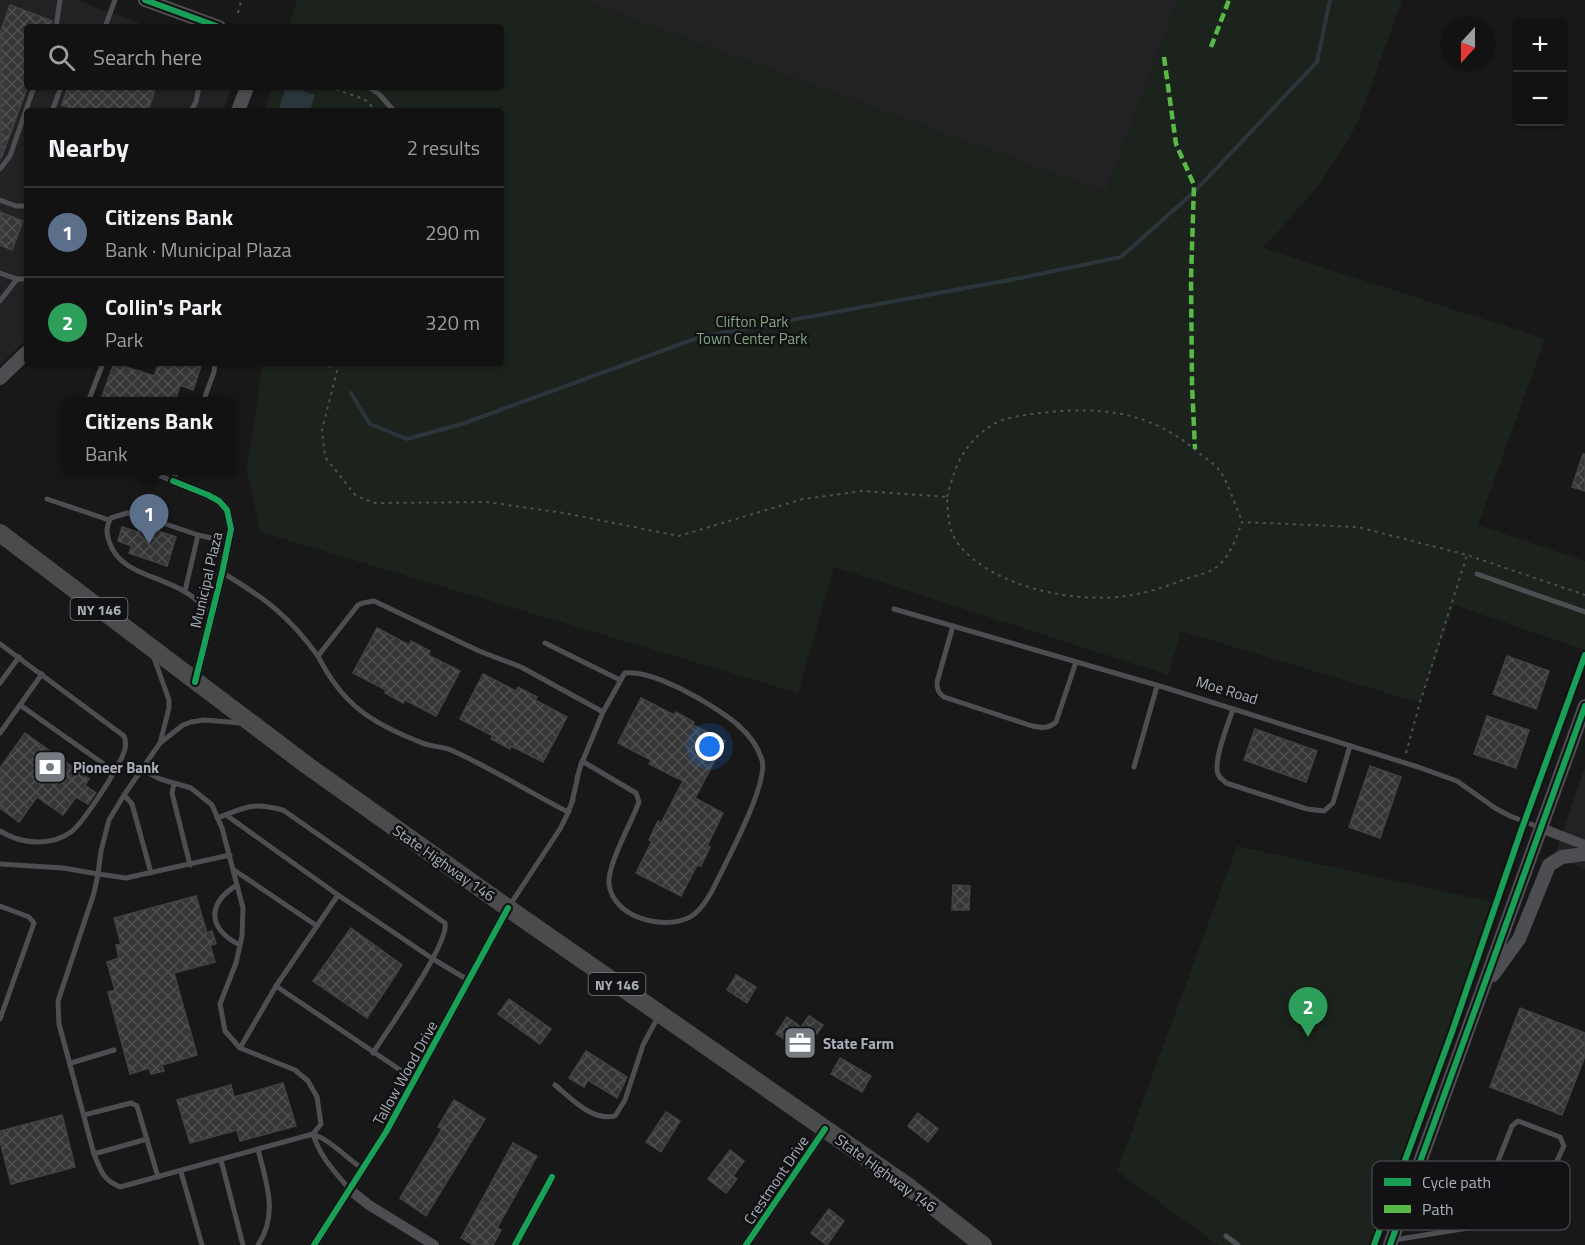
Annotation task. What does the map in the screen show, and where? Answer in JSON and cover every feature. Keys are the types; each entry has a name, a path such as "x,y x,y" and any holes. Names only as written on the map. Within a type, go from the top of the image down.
{"main road":[{"name":"State Highway 146","path":"0,533 250,723 508,908 910,1188 983,1245"}],"street":[{"path":"145,0 211,24"},
{"path":"239,108 246,90"},
{"path":"0,378 24,355"},
{"name":"Municipal Plaza","path":"175,476 219,501 227,510 231,529 195,682"},
{"path":"1421,1161 1585,706"},
{"path":"1541,828 1585,845"},
{"path":"1484,987 1519,939 1549,865 1562,857 1585,855"},
{"name":"Tallow Wood Drive","path":"314,1245 363,1169 415,1080 508,908"},
{"name":"Crestmont Drive","path":"746,1245 825,1129"},
{"path":"515,1245 552,1177"},
{"path":"350,1190 369,1205 434,1245"}],"lane":[{"path":"56,24 60,0"},
{"path":"106,24 115,0"},
{"path":"27,108 33,90"},
{"path":"53,108 60,90"},
{"path":"193,108 198,90"},
{"path":"373,90 391,108"},
{"path":"0,169 10,156 24,116"},
{"path":"0,200 16,206 24,206"},
{"path":"0,273 24,279"},
{"path":"0,301 17,279"},
{"path":"90,397 102,366"},
{"path":"205,397 215,366"},
{"path":"47,499 109,520 127,513 136,514 198,536 228,542"},
{"path":"109,520 106,528 110,544 114,554 126,565 185,591 211,613"},
{"path":"185,591 198,536"},
{"path":"222,573 256,593 299,630 318,656 327,676 343,696 372,720 418,742 448,749 568,812"},
{"path":"1477,574 1585,612"},
{"path":"318,656 358,605 374,601 479,651 521,667 603,712"},
{"name":"Moe Road","path":"894,609 1233,709 1457,781 1503,812 1541,828"},
{"path":"953,626 938,682 937,689 940,694 1032,726 1043,728 1056,722 1076,662"},
{"path":"545,643 620,680"},
{"path":"0,644 124,736 126,740 125,751 115,772 71,832 36,842 14,839 0,831"},
{"path":"143,770 174,784 191,788 212,805 230,855 243,908 240,945 220,1004 225,1030 240,1048 295,1070 308,1081 317,1097 321,1124 313,1134 120,1187 109,1182 94,1154 59,1023 58,1001 94,893 109,820 160,743 169,700 150,648"},
{"path":"0,683 19,657"},
{"path":"508,908 560,829 573,800 582,761 603,712 625,673 633,672 663,682 694,696 736,722 751,739 763,762 763,773 753,804 705,903 689,918 672,922 646,920 627,911 613,897 609,885 609,873 637,807 638,798 630,789 582,761"},
{"path":"0,733 42,674"},
{"path":"1134,766 1157,686"},
{"path":"20,705 115,772"},
{"path":"1233,709 1218,761 1219,776 1226,783 1307,809 1324,811 1334,803 1350,746"},
{"path":"160,743 183,725 191,722 204,720 250,723"},
{"path":"174,784 172,793 190,865"},
{"path":"124,795 132,804 151,873"},
{"path":"217,818 252,806 261,805 283,810 442,920 446,929 433,959 373,1053"},
{"path":"225,815 338,895 469,981"},
{"path":"0,864 63,868 126,878 230,855"},
{"path":"233,870 317,926"},
{"path":"237,885 224,893 217,902 215,914 217,923 224,933 240,945"},
{"path":"240,1048 276,986 338,895"},
{"path":"0,906 28,917 34,923 0,1019"},
{"path":"276,986 415,1080"},
{"path":"555,1085 590,1113 608,1117 615,1116 625,1100 643,1045 660,1014"},
{"path":"71,1063 114,1050"},
{"path":"84,1116 130,1103 137,1106 158,1177"},
{"path":"1498,1161 1512,1126 1518,1121 1560,1137 1564,1146 1557,1161"},
{"path":"313,1134 332,1144 346,1158 363,1169"},
{"path":"313,1134 316,1147 350,1190"},
{"path":"94,1154 147,1139"},
{"path":"258,1149 270,1200 268,1224 258,1245"},
{"path":"221,1160 243,1245"},
{"path":"181,1172 202,1245"},
{"path":"1391,1243 1457,1230"},
{"path":"1226,1236 1238,1245"}],"path":[{"path":"238,13 240,0"},
{"path":"338,90 364,99 374,108"},
{"path":"338,366 322,430 325,457 356,496 375,503 486,502 564,513 679,536 803,499 863,491 947,497"},
{"path":"1072,410 1120,412 1154,423 1180,437 1220,471 1242,522 1233,546 1215,568 1173,584 1131,596 1084,598 1037,591 989,572 958,544 949,524 947,497 955,468 963,452 993,424 1023,415 1072,410"},
{"path":"1242,522 1358,527 1467,555 1585,595"},
{"path":"1403,763 1467,555"}],"shaded area":[{"path":"0,0 77,0 142,24 24,24 24,90 231,90 224,108 24,108 24,342 0,365"},
{"path":"580,0 1178,0 1106,193"},
{"path":"285,90 300,90 315,95 311,108 279,108"},
{"path":"1585,767 1585,869 1554,857"}],"green space":[{"name":"Clifton Park Town Center Park","path":"297,0 580,0 1106,193 1178,0 1402,0 1357,124 1321,183 1263,248 1545,339 1478,525 1585,561 1585,650 1454,605 1420,703 1181,631 1168,675 834,567 798,693 260,532 247,469 263,366 504,366 504,108 266,108 271,90 504,90 504,24 290,24"},
{"path":"1237,846 1496,903 1407,1161 1372,1161 1372,1230 1383,1230 1378,1245 1218,1245 1117,1171"}],"building":[{"path":"10,5 52,21 52,24 24,24 24,90 26,90 1,159 0,33"},
{"path":"67,90 155,90 149,108 71,108 62,105"},
{"path":"0,212 23,221 12,250 0,245"},
{"path":"113,366 123,366 154,376 158,366 201,366 193,390 180,385 176,397 102,397"},
{"path":"1583,454 1585,454 1585,491 1572,487"},
{"path":"141,525 176,537 167,566 129,553 132,546 118,541 122,527 138,532"},
{"path":"377,628 409,645 411,641 430,651 428,655 460,671 436,716 405,700 403,703 385,693 386,690 353,673"},
{"path":"1507,656 1549,671 1536,709 1493,694"},
{"path":"483,674 516,691 518,687 537,697 535,700 567,717 543,762 511,746 510,749 491,739 493,736 460,719"},
{"path":"641,698 674,715 676,712 694,722 693,725 725,741 695,798 723,813 707,846 710,847 701,866 697,865 681,896 636,873 652,841 649,840 658,821 661,823 683,781 649,764 651,760 618,743"},
{"path":"1487,716 1529,730 1516,768 1474,754"},
{"path":"1255,729 1317,751 1306,782 1244,760"},
{"path":"25,733 89,779 85,785 96,793 88,804 76,797 63,815 37,797 19,822 0,808 0,768"},
{"path":"1370,766 1401,777 1380,838 1349,827"},
{"path":"953,885 970,886 969,910 952,910"},
{"path":"196,896 207,933 212,931 216,944 210,945 215,962 174,973 197,1055 162,1065 164,1071 151,1074 149,1068 130,1074 108,992 115,990 107,962 119,958 116,945 121,944 114,918"},
{"path":"351,928 402,965 367,1018 313,981"},
{"path":"736,975 756,987 747,1003 727,990"},
{"path":"509,999 551,1029 540,1044 498,1014"},
{"path":"1520,1008 1585,1033 1585,1056 1562,1115 1490,1087"},
{"name":"State Farm","path":"809,1016 823,1025 805,1052 776,1034 787,1017 801,1027"},
{"path":"586,1051 627,1077 617,1098 588,1080 584,1087 569,1078"},
{"path":"840,1058 871,1076 862,1092 831,1074"},
{"path":"283,1083 296,1126 240,1141 237,1130 190,1143 177,1100 231,1085 234,1097"},
{"path":"454,1100 485,1119 426,1216 400,1198 442,1129 438,1127"},
{"path":"666,1112 680,1121 661,1152 646,1142"},
{"path":"918,1113 938,1129 928,1142 908,1126"},
{"path":"62,1115 75,1167 11,1184 0,1141 0,1131"},
{"path":"513,1143 537,1156 497,1228 501,1230 493,1245 474,1245 461,1238"},
{"path":"730,1150 744,1161 733,1176 737,1179 726,1193 708,1179"},
{"path":"829,1209 844,1221 827,1245 811,1233"}],"waterway":[{"path":"351,393 370,424 407,439 462,424 700,337 1121,257 1194,192 1317,62 1330,0"}],"marked path":[{"path":"1211,47 1229,0"},
{"path":"1164,57 1176,144 1194,185 1191,279 1195,449"}],"cycle path":[{"path":"145,0 211,24"},
{"path":"173,481 219,501 227,510 231,529 195,682"},
{"path":"1405,1161 1585,655"},
{"path":"1420,1161 1585,706"},
{"path":"314,1245 386,1132 508,908"},
{"path":"746,1245 825,1129"},
{"path":"515,1245 552,1177"},
{"path":"1374,1245 1379,1230"},
{"path":"1390,1245 1395,1230"}],"place":[{"name":"Citizens Bank","path":"149,544"},
{"name":"Pioneer Bank","path":"50,767"},
{"name":"Collin's Park","path":"1308,1037"},
{"name":"State Farm","path":"800,1043"}]}
